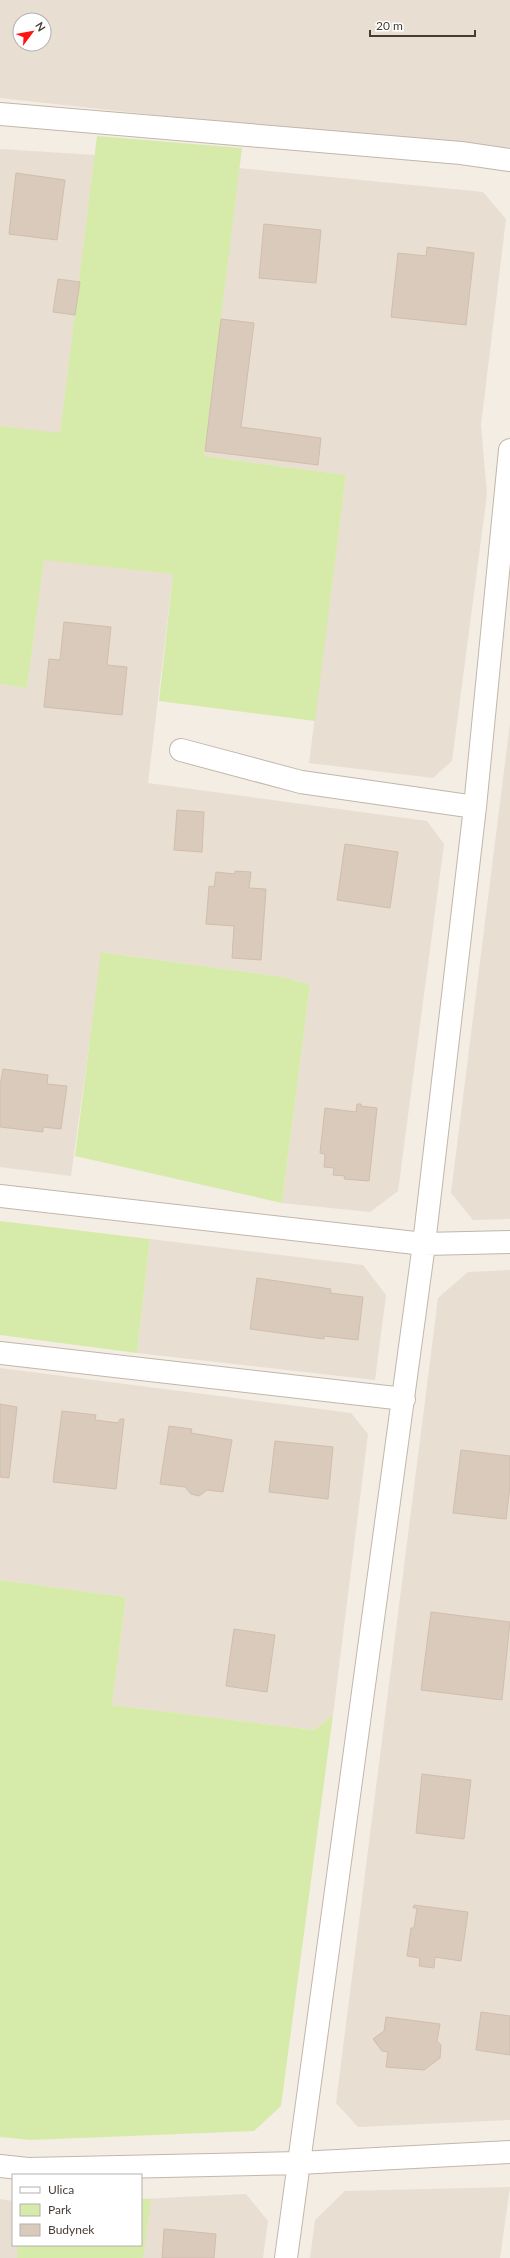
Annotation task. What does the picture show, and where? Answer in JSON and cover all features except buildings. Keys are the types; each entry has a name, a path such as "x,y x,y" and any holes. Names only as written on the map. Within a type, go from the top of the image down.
{"street":[{"path":"0,114 453,153 510,160"},
{"path":"286,2258 424,1244 474,807 510,450"},
{"path":"181,750 301,782 474,807"},
{"path":"0,1196 424,1244 510,1242"},
{"path":"0,1353 404,1399"},
{"path":"0,2166 28,2169 298,2163 510,2152"}],"shaded area":[{"path":"0,0 510,0 510,150 191,119 0,98"},
{"path":"0,149 95,155 60,434 0,426"},
{"path":"239,168 483,192 506,219 481,425 487,494 452,761 433,778 309,763 346,475 204,456"},
{"path":"44,559 173,574 148,783 427,821 444,844 398,1191 370,1212 282,1203 310,985 283,977 102,952 71,1176 0,1167 0,684 27,687"},
{"path":"510,723 510,1219 473,1220 451,1193"},
{"path":"150,1239 363,1265 386,1295 375,1380 137,1353"},
{"path":"510,1270 510,2120 358,2127 336,2103 438,1298 468,1272"},
{"path":"0,1368 351,1413 368,1434 333,1715 314,1730 112,1705 126,1597 0,1580"},
{"path":"510,2187 500,2258 310,2258 315,2220 345,2191"},
{"path":"246,2194 268,2221 263,2258 0,2258 0,2199 12,2201 12,2246 142,2246 142,2199"}],"green space":[{"path":"97,136 242,148 204,456 346,475 315,721 159,701 173,574 44,560 27,688 0,684 0,426 60,433"},
{"path":"101,952 283,977 310,985 282,1203 75,1156"},
{"path":"0,1221 150,1239 137,1353 0,1335"},
{"path":"0,1580 126,1597 112,1705 314,1730 333,1715 281,2106 254,2131 31,2140 0,2137"},
{"path":"142,2199 151,2199 143,2258 17,2258 18,2246 142,2246"}]}
